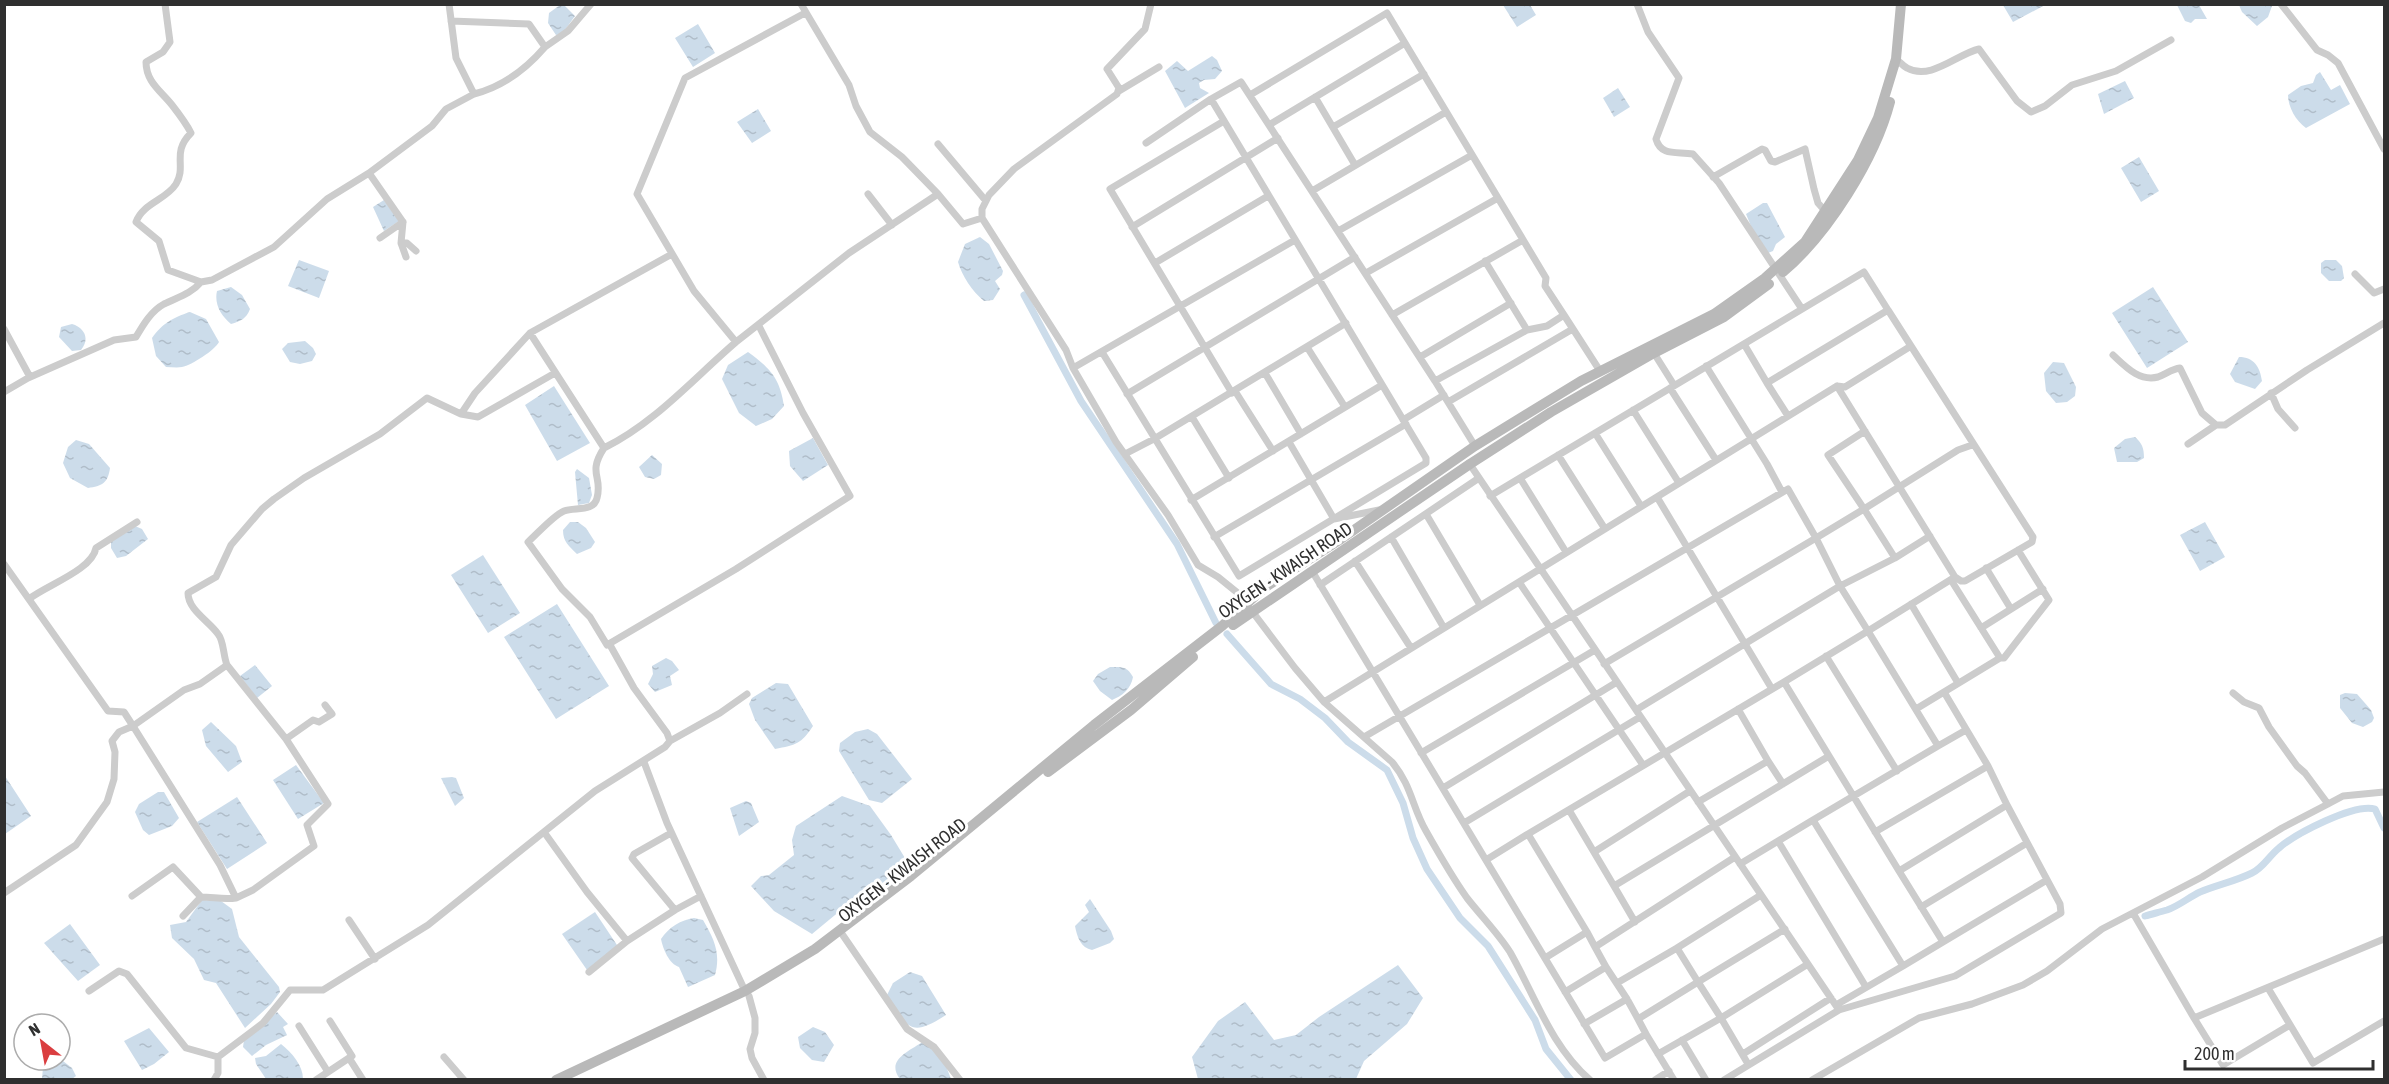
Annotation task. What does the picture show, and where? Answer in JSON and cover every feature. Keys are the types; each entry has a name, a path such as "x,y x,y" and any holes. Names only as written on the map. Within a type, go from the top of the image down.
{"main road":[{"name":"OXYGEN - KWAISH ROAD","path":"1778,272 1805,242 1826,212 1869,140 1898,60 1901,4"},
{"name":"OXYGEN - KWAISH ROAD","path":"842,934 1094,726 1223,626 1250,607 1312,571 1551,412 1741,297 1778,272 1815,242 1868,157 1886,117 1898,60 1906,4"},
{"name":"OXYGEN - KWAISH ROAD","path":"570,1080 747,994 842,934 1048,772 1131,710 1224,631 1250,607 1264,588 1475,446 1600,371 1652,349"},
{"name":"OXYGEN - KWAISH ROAD","path":"556,1080 747,994"}],"street":[{"path":"165,4 170,42 163,52 146,62 146,69 153,83 171,103 192,133 181,144 180,175 176,186 139,213 136,222 159,241 168,270 201,282 212,280 274,247 327,199 369,173 432,126 446,109 510,78 533,60 545,46 568,31 591,4"},
{"path":"449,4 456,58 474,94"},
{"path":"801,4 849,85 856,106 870,132 902,157 963,224 982,218"},
{"path":"1119,91 1107,69 1145,30 1146,17 1151,4"},
{"path":"1637,4 1648,32 1678,78 1656,139 1657,145 1666,152 1693,154 1713,177 1802,309"},
{"path":"2281,4 2317,50 2338,63 2385,148"},
{"path":"736,342 694,291 637,194 685,78 805,13"},
{"path":"1250,95 1387,13 1546,278 1545,286 1600,371"},
{"path":"451,21 529,24 545,46"},
{"path":"1898,60 1907,68 1920,72 1932,70 1979,49 2017,101 2031,112 2045,106 2072,85 2116,71 2171,40"},
{"path":"1269,125 1405,43"},
{"path":"1158,67 1119,91 1089,116 1014,169 998,184 986,201 982,218 1066,350 1073,368 1125,454 1168,515 1198,565 1218,577 1250,607 1295,668 1324,702 1401,772 1424,828 1443,860 1468,898 1508,950 1530,988 1553,1036 1574,1065 1590,1080"},
{"path":"1333,128 1424,74"},
{"path":"1146,143 1211,99 1241,82 1436,381 1475,446"},
{"path":"1315,97 1355,165"},
{"path":"1102,352 1239,576 1426,464 1426,458 1405,422 1211,99"},
{"path":"1312,191 1446,112"},
{"path":"1224,121 1110,189 1206,349 1273,451"},
{"path":"1132,227 1278,138"},
{"path":"938,144 986,201"},
{"path":"1713,177 1762,149 1771,161 1775,162 1805,149 1818,203 1826,212"},
{"path":"1338,231 1472,155"},
{"path":"369,173 403,222 401,243 406,257"},
{"path":"868,194 892,225"},
{"path":"670,741 667,733 634,688 610,645 607,645 590,617 562,589 528,542 563,511 584,509 594,504 598,497 595,462 604,448 622,439 644,423 736,342 849,253 938,194"},
{"path":"1155,263 1268,196"},
{"path":"1366,273 1498,198"},
{"path":"380,238 403,222"},
{"path":"1073,368 1295,240"},
{"path":"1392,315 1523,240"},
{"path":"401,243 406,243 416,251"},
{"path":"461,414 475,393 530,333 672,254"},
{"path":"1127,394 1206,349 1355,257"},
{"path":"1485,261 1527,330"},
{"path":"1490,495 1864,272 1972,445 2033,537 2032,542 1965,581 1953,578"},
{"path":"2355,274 2374,293 2385,289"},
{"path":"4,392 30,377 114,340 136,337 145,321 161,305 192,292 201,282"},
{"path":"1420,357 1511,303"},
{"path":"1767,383 1888,310"},
{"path":"1436,381 1527,330 1547,326 1564,315"},
{"path":"1125,454 1192,417 1346,323"},
{"path":"2188,444 2216,425 2225,425 2271,393 2385,323"},
{"path":"607,645 850,496 759,326"},
{"path":"4,329 30,377"},
{"path":"1448,402 1571,330"},
{"path":"530,333 604,448"},
{"path":"1744,344 1788,416"},
{"path":"1324,702 1837,386 1845,387 1911,346"},
{"path":"1307,347 1345,407"},
{"path":"1652,349 1716,460"},
{"path":"2113,355 2131,372 2147,378 2157,377 2180,368 2202,413 2216,425"},
{"path":"1706,366 1782,492"},
{"path":"183,916 201,897 225,900 236,898 253,890 314,846 307,825 328,804 286,739 227,665 222,653 222,640 190,602 188,592 216,577 231,545 262,509 304,478 380,434 427,398 461,414 478,417 555,373"},
{"path":"1265,373 1302,434"},
{"path":"1191,500 1382,385"},
{"path":"1837,386 1930,536 2000,658"},
{"path":"2271,393 2278,409 2295,428"},
{"path":"1214,537 1311,481 1444,395"},
{"path":"1633,410 1679,483"},
{"path":"1192,417 1229,478"},
{"path":"1865,431 1828,455 1895,558"},
{"path":"1595,433 1641,506"},
{"path":"1289,442 1334,519"},
{"path":"1604,664 1864,509 1958,450 1972,445"},
{"path":"1464,454 1835,1004"},
{"path":"1558,455 1605,529"},
{"path":"1320,585 1479,478"},
{"path":"1520,478 1566,552"},
{"path":"1364,737 1788,489 1840,586 1938,746"},
{"path":"1657,497 1772,689"},
{"path":"1334,519 1383,510"},
{"path":"1426,514 1480,605"},
{"path":"29,599 82,568 94,556 96,548 137,522"},
{"path":"1464,824 1620,729 1638,714 1744,644 1840,586 1895,558 1930,536"},
{"path":"1390,537 1444,628"},
{"path":"1916,709 2000,658 2004,658 2048,602 2043,589 2018,550"},
{"path":"1355,561 1411,648"},
{"path":"4,564 108,711 124,712 220,865 236,898"},
{"path":"1986,568 2011,609"},
{"path":"1312,571 1605,1058 1646,1034"},
{"path":"1486,860 1953,578"},
{"path":"1519,582 1643,765"},
{"path":"1981,628 2043,589"},
{"path":"1911,604 1958,683"},
{"path":"1421,753 1595,650"},
{"path":"1826,656 1897,771"},
{"path":"4,893 76,845 107,802 114,779 112,741 119,732 132,726 184,690 200,684 227,665"},
{"path":"1443,788 1617,682"},
{"path":"1784,682 1943,942"},
{"path":"1724,1080 1835,1004 1955,976 2059,914 2062,909 1988,766 1944,692"},
{"path":"2234,693 2244,702 2259,708 2269,727 2297,766 2328,804"},
{"path":"218,1057 263,1023 290,990 323,990 428,925 595,792 644,762 670,741 720,713 747,694"},
{"path":"286,739 313,720 320,722 332,714 325,705"},
{"path":"1738,709 1783,784"},
{"path":"1740,864 1966,729"},
{"path":"1614,886 1829,756"},
{"path":"1698,802 1768,761"},
{"path":"644,762 671,833 735,974 747,994 755,1018 755,1033 750,1049 752,1058 764,1080"},
{"path":"1875,832 1988,766"},
{"path":"1594,852 1690,790"},
{"path":"1812,1080 1919,1018 1972,1004 2023,985 2048,971 2102,928 2202,877 2282,828 2343,796 2385,792"},
{"path":"1899,871 2007,805"},
{"path":"1569,810 1635,921"},
{"path":"1813,820 1903,966"},
{"path":"544,832 587,892 627,941"},
{"path":"671,833 634,854 632,858 675,910"},
{"path":"1528,834 1674,1080"},
{"path":"1778,841 1866,987"},
{"path":"1921,907 2027,843"},
{"path":"1595,947 1735,857"},
{"path":"132,896 173,867 201,897"},
{"path":"1743,1054 1903,966 2047,880"},
{"path":"1617,983 1761,895"},
{"path":"589,972 627,941 701,896"},
{"path":"2133,913 2223,1065 2290,1025"},
{"path":"349,920 375,958"},
{"path":"1638,1019 1785,929"},
{"path":"1545,958 1587,932"},
{"path":"842,934 907,1029 934,1047 960,1080"},
{"path":"2194,1018 2385,939"},
{"path":"1677,948 1748,1064"},
{"path":"1658,1054 1808,964"},
{"path":"1565,992 1606,967"},
{"path":"89,991 119,971 127,974 186,1048 218,1057"},
{"path":"2268,988 2313,1064 2385,1021"},
{"path":"1584,1024 1627,999"},
{"path":"316,1080 352,1056 330,1022"},
{"path":"300,1026 328,1072"},
{"path":"1682,1040 1706,1080"},
{"path":"214,1080 218,1073 218,1057"},
{"path":"444,1057 464,1080"},
{"path":"349,1058 363,1080"},
{"path":"1655,1080 1669,1071"}],"water":[{"path":"560,5 564,5 575,16 562,34 556,35 548,23 549,13"},
{"path":"1503,5 1530,5 1536,15 1517,27"},
{"path":"2003,5 2045,5 2013,22"},
{"path":"2177,5 2199,5 2207,19 2195,19 2191,23 2185,21"},
{"path":"2239,5 2272,6 2268,17 2257,26 2242,12"},
{"path":"698,24 715,53 693,67 675,38"},
{"path":"1212,56 1217,60 1222,71 1215,79 1199,83 1200,88 1209,93 1185,108 1165,71 1177,61 1188,71"},
{"path":"2320,72 2331,90 2340,85 2350,104 2306,128 2293,113 2288,95 2301,86 2313,83"},
{"path":"2125,81 2134,98 2104,114 2098,94"},
{"path":"1618,88 1630,107 1614,117 1603,98"},
{"path":"758,109 771,131 752,143 737,122"},
{"path":"2139,157 2159,191 2141,202 2121,168"},
{"path":"384,200 399,221 384,231 373,207"},
{"path":"1763,203 1767,203 1785,237 1776,244 1773,251 1768,253 1753,231 1746,214"},
{"path":"980,237 989,244 1003,271 995,281 1000,289 993,300 984,301 975,293 958,262 965,244"},
{"path":"299,260 329,271 319,298 288,286"},
{"path":"2325,260 2336,260 2342,266 2344,278 2341,281 2329,281 2321,273 2321,263"},
{"path":"231,287 242,295 250,309 243,319 231,324 219,309 216,296 217,291"},
{"path":"2153,287 2188,342 2147,368 2112,313"},
{"path":"190,312 206,319 219,342 208,353 186,366 166,367 156,356 152,338 168,322"},
{"path":"72,324 85,334 84,346 81,350 72,351 59,337 61,327"},
{"path":"305,341 316,354 312,361 300,364 290,362 282,349 288,343"},
{"path":"748,352 773,374 780,388 784,406 772,419 756,426 739,413 722,379 728,365"},
{"path":"2239,357 2252,361 2260,371 2262,381 2255,389 2235,382 2230,374"},
{"path":"2053,362 2064,363 2076,387 2075,396 2067,402 2056,403 2046,391 2044,373"},
{"path":"554,386 590,443 557,461 525,405"},
{"path":"2135,437 2142,446 2144,458 2137,462 2117,462 2114,448 2125,439"},
{"path":"813,438 828,465 803,481 790,466 789,451"},
{"path":"76,440 89,444 110,468 108,477 101,485 88,488 70,478 63,463 68,447"},
{"path":"652,455 662,464 661,475 654,479 645,477 639,467"},
{"path":"577,469 589,478 592,495 589,503 578,505 575,472"},
{"path":"570,522 578,522 586,528 595,542 591,548 577,554 569,546 565,541 563,530"},
{"path":"2205,522 2225,557 2200,571 2180,535"},
{"path":"135,526 142,529 148,539 126,556 117,558 111,548 111,540"},
{"path":"483,555 520,613 488,633 451,575"},
{"path":"557,604 609,686 556,719 504,637"},
{"path":"666,658 672,661 679,670 670,676 672,685 655,692 648,684 653,674 652,666"},
{"path":"255,665 272,686 257,698 240,676"},
{"path":"1110,667 1124,668 1133,677 1126,691 1112,700 1100,691 1093,681 1098,674"},
{"path":"776,683 788,684 813,726 797,743 775,749 755,720 749,704 752,698"},
{"path":"2357,694 2371,710 2374,718 2372,722 2363,727 2352,723 2340,708 2340,695"},
{"path":"211,722 236,746 242,762 228,772 206,746 202,730"},
{"path":"868,729 877,734 912,779 882,803 869,800 839,751 840,743 855,732"},
{"path":"296,765 324,803 298,819 273,780"},
{"path":"5,776 31,816 4,834"},
{"path":"441,778 456,778 464,798 455,806"},
{"path":"158,792 164,792 179,818 172,826 149,835 143,830 135,812 139,804"},
{"path":"842,796 870,806 911,868 884,892 875,882 812,934 774,911 751,886 761,876 769,875 794,855 792,840 796,826"},
{"path":"237,797 267,843 227,869 197,822"},
{"path":"746,801 751,803 759,822 739,836 730,808"},
{"path":"1090,899 1114,939 1092,950 1080,941 1075,926 1089,912 1085,905"},
{"path":"202,900 221,901 232,909 239,937 279,987 280,992 271,1004 245,1028 216,983 204,980 194,959 172,938 170,925 186,922"},
{"path":"595,912 619,948 587,970 562,934"},
{"path":"694,918 703,920 710,934 717,953 717,967 715,975 688,987 679,967 667,956 661,939 676,925"},
{"path":"70,924 100,965 78,981 44,943"},
{"path":"1398,965 1423,998 1407,1024 1364,1061 1356,1079 1198,1079 1192,1057 1218,1021 1245,1002 1274,1040 1296,1035 1319,1017"},
{"path":"910,972 922,976 946,1015 917,1028 905,1022 887,995 893,983"},
{"path":"277,1012 288,1024 283,1027 287,1035 266,1045 252,1056 243,1047 244,1040"},
{"path":"813,1027 825,1032 834,1045 824,1062 812,1060 800,1048 798,1037"},
{"path":"149,1028 169,1052 142,1070 124,1041"},
{"path":"921,1043 927,1043 946,1066 951,1079 900,1079 896,1073 897,1062"},
{"path":"281,1044 296,1060 303,1079 266,1079 256,1064 255,1058 266,1056"},
{"path":"72,1068 76,1076 72,1079 42,1079 43,1072 72,1072"}],"waterway":[{"path":"1024,295 1081,401 1177,544 1216,623"},
{"path":"1227,634 1271,684 1300,699 1325,718 1348,742 1387,770 1403,803 1413,838 1427,869 1460,918 1488,946 1535,1020 1546,1049 1571,1080"},
{"path":"2145,916 2171,908 2200,892 2252,873 2287,842 2340,815 2366,808 2375,809 2384,828"}]}
